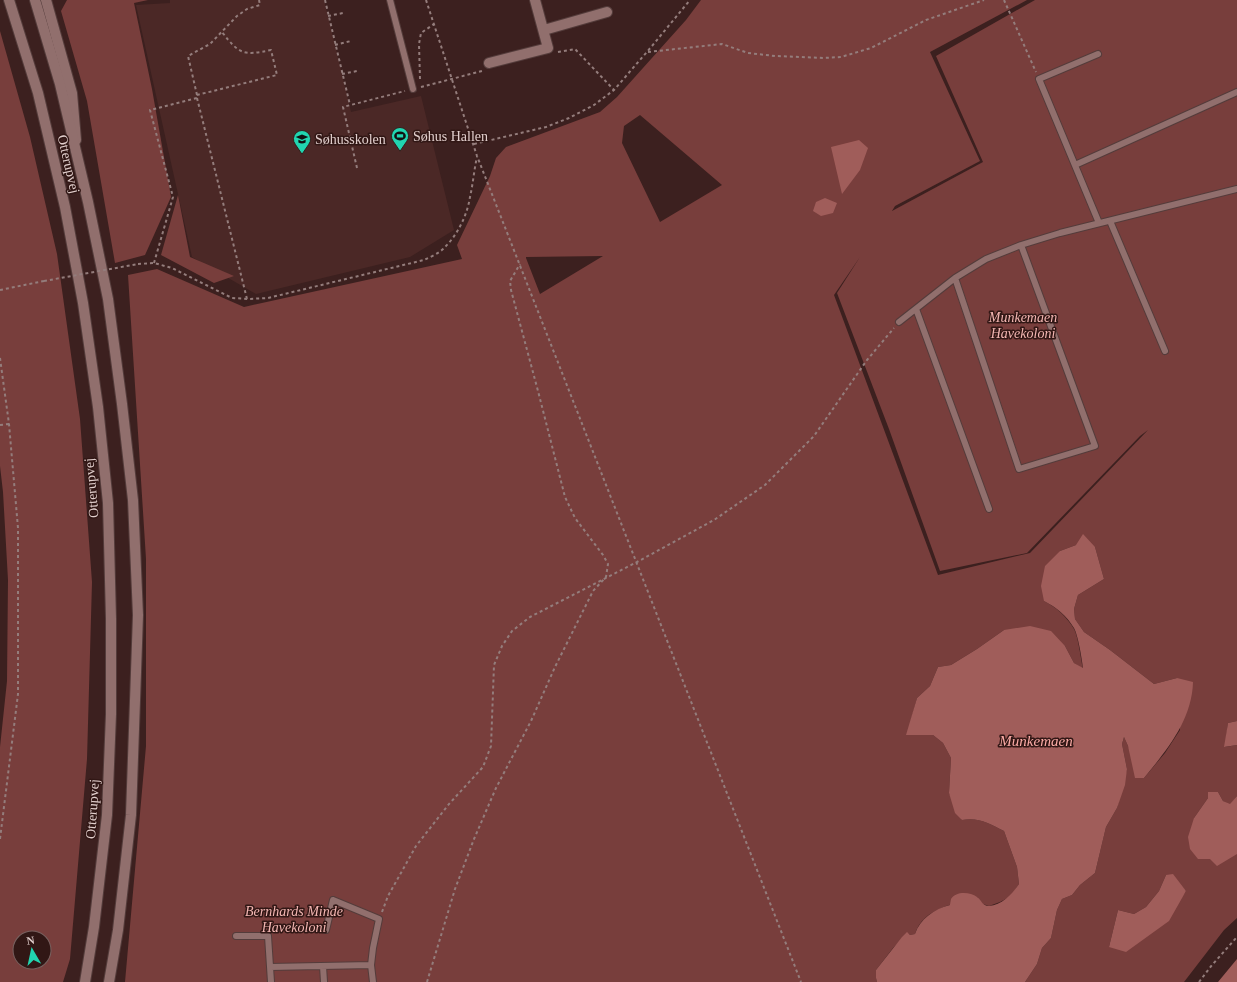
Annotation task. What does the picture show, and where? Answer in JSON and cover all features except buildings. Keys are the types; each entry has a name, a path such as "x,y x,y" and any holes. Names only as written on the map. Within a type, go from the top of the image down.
{"main road":[{"name":"Otterupvej","path":"9,0 38,93 66,215 84,310 98,407 108,503 111,620 111,706 107,814 94,927 85,982"},
{"name":"Otterupvej","path":"36,0 60,84 88,202 108,299 133,500 138,615 131,815 118,930 109,982"},
{"path":"46,0 72,93 79,164"},
{"path":"489,63 548,48 535,0"},
{"path":"544,30 607,12"}],"lane":[{"path":"390,0 413,89"},
{"path":"1098,54 1039,79 1099,223"},
{"path":"1075,165 1237,92"},
{"path":"899,322 955,278 986,259 1021,245 1099,223 1237,189"},
{"path":"1110,221 1165,351"},
{"path":"955,278 1019,469 1095,446 1021,245"},
{"path":"916,308 989,509"},
{"path":"326,930 333,900 379,919 371,966 373,982"},
{"path":"236,936 268,936 271,982"},
{"path":"322,966 324,982"},
{"path":"270,967 371,966"}],"path":[{"path":"247,298 188,56 210,44 237,16 247,9 260,5 258,0"},
{"path":"325,0 350,106"},
{"path":"426,0 478,156 801,982"},
{"path":"474,144 546,127 594,105 614,90 648,52 690,0"},
{"path":"648,52 722,44 748,53 774,56 823,58 841,57 871,48 926,20 984,0"},
{"path":"1004,0 1039,79"},
{"path":"328,16 343,13"},
{"path":"420,87 420,38 422,33 434,24"},
{"path":"154,263 173,197 150,110 277,75 271,50 258,53 240,51 233,46 222,32"},
{"path":"336,45 351,41"},
{"path":"548,48 556,53 575,49 614,90"},
{"path":"357,168 343,107 485,71 489,63"},
{"path":"342,74 358,71"},
{"path":"0,290 138,264 154,263 172,268 232,298 268,298 424,260 442,250 456,234 464,218 470,199 474,169 478,156"},
{"path":"427,982 455,889 474,839 496,788 531,721 555,666 593,591 606,577 608,564 575,518 565,497 511,290 510,281 520,264"},
{"path":"379,919 388,896 416,846 449,804 483,767 491,746 494,665 502,646 512,631 530,617 637,562 714,520 765,485 814,436 867,360 899,322"},
{"path":"0,358 9,424 18,528 18,694 0,839"},
{"path":"0,425 9,424"},
{"path":"1199,982 1237,937"}],"shaded area":[{"name":"Søhusskolen","path":"170,0 324,0 351,112 421,96 454,230 410,257 256,294 192,257 136,5 170,3"}],"green space":[{"path":"67,0 148,0 134,3 152,89 171,197 145,255 115,263 87,101 61,11"},
{"path":"701,0 1027,0 930,52 980,161 895,206 892,211 983,162 936,56 1035,0 1237,0 1237,721 1228,723 1225,747 1237,745 1237,796 1230,805 1223,801 1218,792 1208,798 1194,818 1237,854 1237,918 1224,930 1184,982 1025,982 1037,964 1042,948 1051,938 1057,910 1062,899 1072,895 1080,885 1095,873 1106,827 1117,808 1127,769 1122,744 1124,737 1144,778 1165,753 1180,730 1177,678 1154,684 1084,632 1075,619 1074,609 1078,595 1104,579 1095,547 1076,545 1060,551 1044,601 1061,613 1074,629 1083,669 1074,663 1065,646 1004,630 951,665 938,667 930,686 917,698 907,735 933,735 943,743 951,758 949,793 962,820 978,820 1004,831 1017,867 1019,884 1011,896 989,906 983,904 977,897 940,908 932,913 919,925 915,934 910,935 907,933 893,948 876,970 877,982 125,982 146,746 146,559 128,275 157,269 244,307 462,259 457,245 490,176 496,158 506,147 600,112 617,97 686,20","holes":["640,115 722,185 660,222 622,143 624,126","603,256 540,294 526,257","860,257 837,293 889,429 940,571 1027,553 1140,436 1148,430 1030,553 938,575 834,295","1166,875 1186,891 1179,901 1109,947 1118,910 1134,914 1146,907 1159,891"]},
{"path":"0,31 30,137 57,254 80,419 92,582 87,759 70,959 63,982 0,982 0,747 7,681 8,580 0,466"},
{"path":"178,195 190,257 234,276 214,283 161,255"}],"water":[{"path":"859,140 868,148 860,170 842,194 831,147"},
{"path":"825,198 837,203 833,213 821,216 813,211 816,202"},
{"name":"Munkemaen","path":"1083,534 1095,547 1104,579 1078,595 1074,609 1075,619 1084,632 1154,684 1177,678 1193,682 1192,696 1183,722 1177,734 1161,757 1144,778 1135,778 1128,746 1124,737 1122,744 1127,769 1125,785 1117,808 1106,827 1095,873 1080,885 1072,895 1062,899 1057,910 1051,938 1042,948 1037,964 1025,982 877,982 876,970 902,937 907,932 910,935 915,934 920,924 928,915 938,909 950,905 953,896 963,893 971,894 979,898 983,904 989,906 998,904 1013,892 1019,884 1017,867 1004,831 978,820 962,820 955,813 949,793 951,758 943,743 933,735 906,735 917,698 930,686 938,667 951,665 1004,630 1030,626 1051,631 1065,646 1074,663 1083,668 1081,653 1074,628 1061,612 1044,601 1041,586 1045,566 1060,551 1076,545"},
{"path":"1237,721 1237,745 1224,747 1228,723"},
{"path":"1208,792 1218,792 1223,801 1230,804 1237,796 1237,854 1217,866 1210,859 1198,859 1190,849 1188,837 1194,818 1208,798"},
{"path":"1173,874 1186,891 1169,921 1126,952 1109,947 1118,910 1134,914 1146,907 1159,891 1166,875"},
{"path":"1237,959 1237,982 1218,982"}],"place":[{"name":"Søhus Hallen","path":"400,151"},
{"name":"Søhusskolen","path":"302,154"}],"park label":[{"name":"Munkemaen Havekoloni","path":"1023,326"},
{"name":"Bernhards Minde Havekoloni","path":"294,920"}]}
